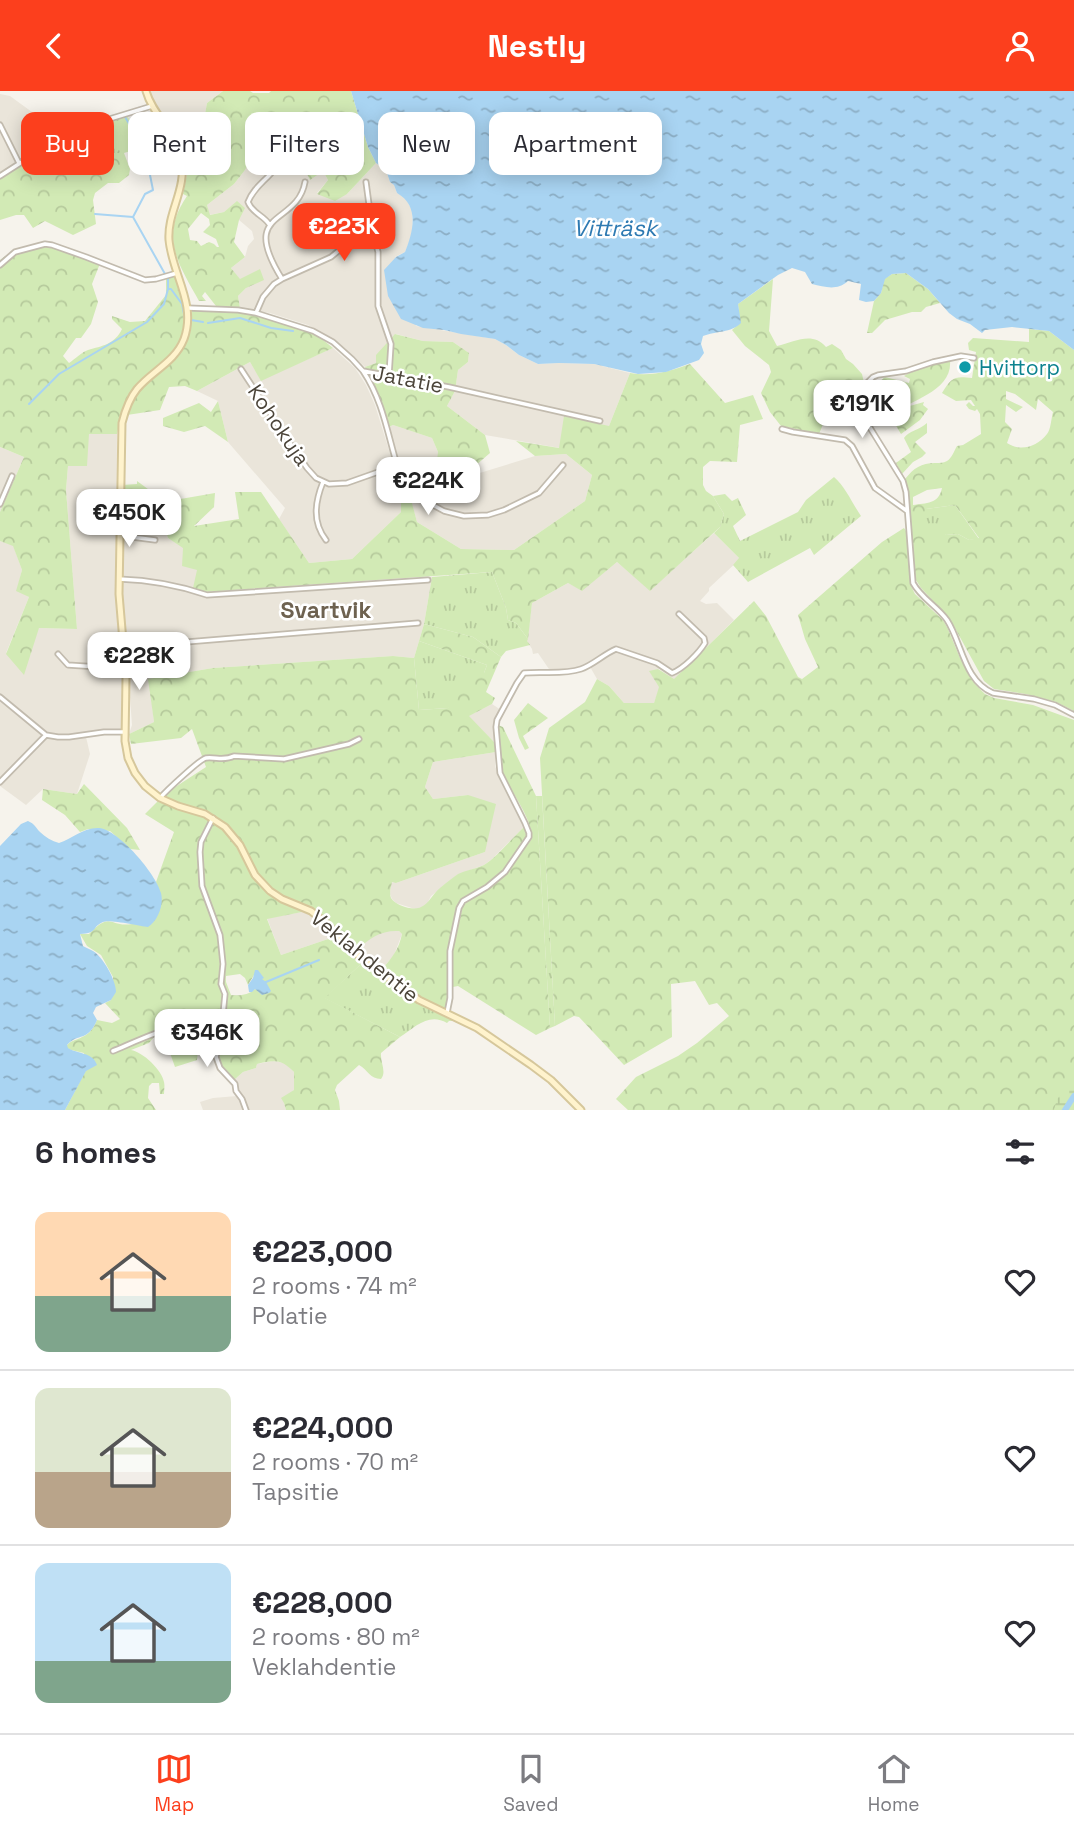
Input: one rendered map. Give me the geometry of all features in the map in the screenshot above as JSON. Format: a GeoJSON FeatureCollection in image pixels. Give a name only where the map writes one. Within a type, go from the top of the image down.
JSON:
{"type":"FeatureCollection","features":[{"type":"Feature","properties":{"kind":"street","name":"Veklahdentie"},"geometry":{"type":"LineString","coordinates":[[146,91],[152,106],[177,142],[181,155],[182,182],[170,223],[169,237],[188,308],[186,331],[178,349],[167,363],[135,391],[124,416],[121,434],[119,579],[126,677],[126,749],[131,766],[145,786],[160,798],[213,818],[225,827],[235,838],[252,870],[265,887],[282,899],[311,911],[322,919],[365,962],[419,1000],[485,1033],[531,1065],[582,1110]]}},
{"type":"Feature","properties":{"kind":"street"},"geometry":{"type":"LineString","coordinates":[[0,176],[70,131],[152,106]]}},
{"type":"Feature","properties":{"kind":"street"},"geometry":{"type":"LineString","coordinates":[[0,125],[19,163]]}},
{"type":"Feature","properties":{"kind":"street"},"geometry":{"type":"LineString","coordinates":[[269,224],[248,202],[249,197],[272,175]]}},
{"type":"Feature","properties":{"kind":"street"},"geometry":{"type":"LineString","coordinates":[[282,279],[267,250],[269,224],[294,204],[301,195],[305,182]]}},
{"type":"Feature","properties":{"kind":"street"},"geometry":{"type":"LineString","coordinates":[[256,313],[267,291],[282,279],[331,257],[360,233],[370,212],[366,182]]}},
{"type":"Feature","properties":{"kind":"street"},"geometry":{"type":"LineString","coordinates":[[360,233],[376,244],[378,252],[377,306],[391,344],[389,375]]}},
{"type":"Feature","properties":{"kind":"street"},"geometry":{"type":"LineString","coordinates":[[0,265],[15,253],[52,244],[145,279],[178,273]]}},
{"type":"Feature","properties":{"kind":"street","name":"Jatatie"},"geometry":{"type":"LineString","coordinates":[[188,308],[256,313],[313,331],[333,342],[363,371],[519,401],[600,421]]}},
{"type":"Feature","properties":{"kind":"street"},"geometry":{"type":"LineString","coordinates":[[974,358],[961,356],[873,377],[866,384],[863,398],[864,418],[902,478],[906,492],[913,583],[918,592],[947,621],[963,659],[977,681],[993,694],[1034,699],[1055,705],[1074,715]]}},
{"type":"Feature","properties":{"kind":"street","name":"Kohokuja"},"geometry":{"type":"LineString","coordinates":[[242,369],[316,478],[337,484],[353,482],[398,465]]}},
{"type":"Feature","properties":{"kind":"street"},"geometry":{"type":"LineString","coordinates":[[363,371],[384,413],[404,487],[444,512],[473,516],[504,510],[539,493],[564,465]]}},
{"type":"Feature","properties":{"kind":"street"},"geometry":{"type":"LineString","coordinates":[[782,429],[845,440],[852,446],[876,488],[907,511]]}},
{"type":"Feature","properties":{"kind":"street"},"geometry":{"type":"LineString","coordinates":[[0,504],[12,476]]}},
{"type":"Feature","properties":{"kind":"street"},"geometry":{"type":"LineString","coordinates":[[323,482],[316,515],[318,526],[327,540]]}},
{"type":"Feature","properties":{"kind":"street"},"geometry":{"type":"LineString","coordinates":[[119,526],[123,529],[124,536],[155,540]]}},
{"type":"Feature","properties":{"kind":"street"},"geometry":{"type":"LineString","coordinates":[[119,579],[155,581],[207,595],[428,580]]}},
{"type":"Feature","properties":{"kind":"street"},"geometry":{"type":"LineString","coordinates":[[447,1014],[450,998],[450,951],[459,908],[463,901],[487,887],[505,872],[529,837],[498,767],[497,720],[517,683],[524,673],[582,669],[615,649],[657,663],[672,673],[700,651],[705,643],[704,638],[679,614]]}},
{"type":"Feature","properties":{"kind":"street"},"geometry":{"type":"LineString","coordinates":[[125,669],[139,650],[150,645],[418,623]]}},
{"type":"Feature","properties":{"kind":"street"},"geometry":{"type":"LineString","coordinates":[[58,654],[68,665],[118,669],[126,677]]}},
{"type":"Feature","properties":{"kind":"street"},"geometry":{"type":"LineString","coordinates":[[0,697],[46,735],[69,737],[104,731],[125,731]]}},
{"type":"Feature","properties":{"kind":"street"},"geometry":{"type":"LineString","coordinates":[[0,782],[46,735]]}},
{"type":"Feature","properties":{"kind":"street"},"geometry":{"type":"LineString","coordinates":[[160,798],[169,787],[205,758],[228,759],[234,756],[284,759],[349,744],[359,739]]}},
{"type":"Feature","properties":{"kind":"street"},"geometry":{"type":"LineString","coordinates":[[213,818],[201,842],[201,879],[221,941],[221,984],[225,994],[221,1035],[216,1050],[217,1062],[234,1084],[246,1110]]}},
{"type":"Feature","properties":{"kind":"street"},"geometry":{"type":"LineString","coordinates":[[113,1051],[163,1031],[181,1028],[189,1034],[223,1020]]}},
{"type":"Feature","properties":{"kind":"shaded area"},"geometry":{"type":"Polygon","coordinates":[[[150,91],[223,91],[207,103],[206,112],[157,110],[150,91]]]}},
{"type":"Feature","properties":{"kind":"shaded area"},"geometry":{"type":"Polygon","coordinates":[[[0,94],[10,96],[32,112],[21,112],[21,161],[0,175],[0,94]]]}},
{"type":"Feature","properties":{"kind":"shaded area"},"geometry":{"type":"Polygon","coordinates":[[[376,163],[378,175],[388,175],[397,193],[405,197],[412,210],[413,233],[405,252],[395,257],[416,326],[495,339],[538,364],[594,364],[630,373],[609,426],[560,448],[485,435],[447,406],[455,391],[458,370],[468,362],[469,353],[453,342],[423,341],[396,334],[376,363],[365,367],[334,340],[308,325],[270,313],[240,308],[238,296],[246,288],[231,268],[245,257],[248,246],[254,239],[252,231],[239,220],[237,202],[224,212],[209,215],[207,205],[234,184],[245,170],[245,175],[325,175],[328,180],[317,193],[347,194],[376,163]]]}},
{"type":"Feature","properties":{"kind":"shaded area"},"geometry":{"type":"Polygon","coordinates":[[[333,348],[355,368],[375,405],[401,489],[401,512],[352,559],[309,563],[279,519],[285,508],[228,442],[218,401],[197,391],[250,362],[261,380],[333,348]]]}},
{"type":"Feature","properties":{"kind":"shaded area"},"geometry":{"type":"Polygon","coordinates":[[[393,425],[432,438],[438,452],[460,479],[535,456],[566,454],[592,475],[585,501],[514,550],[461,549],[417,522],[389,427],[393,425]]]}},
{"type":"Feature","properties":{"kind":"shaded area"},"geometry":{"type":"Polygon","coordinates":[[[88,434],[117,434],[117,606],[123,668],[121,729],[62,736],[43,731],[0,695],[0,541],[13,545],[22,570],[17,590],[29,597],[6,653],[39,628],[77,629],[66,490],[68,466],[88,434]]]}},
{"type":"Feature","properties":{"kind":"shaded area"},"geometry":{"type":"Polygon","coordinates":[[[0,447],[24,457],[0,512],[0,447]]]}},
{"type":"Feature","properties":{"kind":"shaded area"},"geometry":{"type":"Polygon","coordinates":[[[162,518],[168,538],[183,547],[197,569],[205,592],[432,577],[424,624],[414,658],[393,656],[213,668],[149,679],[154,722],[129,734],[132,725],[121,577],[123,523],[162,518]]]}},
{"type":"Feature","properties":{"kind":"shaded area"},"geometry":{"type":"Polygon","coordinates":[[[714,533],[740,559],[709,588],[700,601],[706,604],[717,603],[734,620],[674,680],[659,669],[650,672],[660,687],[654,703],[624,703],[609,686],[597,679],[589,665],[582,669],[551,672],[538,653],[533,654],[527,641],[532,603],[568,583],[582,590],[617,562],[650,590],[714,533]]]}},
{"type":"Feature","properties":{"kind":"shaded area"},"geometry":{"type":"Polygon","coordinates":[[[0,699],[41,734],[63,740],[86,737],[90,754],[77,794],[43,789],[26,805],[0,786],[0,699]]]}},
{"type":"Feature","properties":{"kind":"shaded area"},"geometry":{"type":"Polygon","coordinates":[[[492,704],[501,710],[494,724],[496,744],[468,716],[492,704]]]}},
{"type":"Feature","properties":{"kind":"shaded area"},"geometry":{"type":"Polygon","coordinates":[[[496,752],[495,766],[524,827],[492,859],[484,865],[457,875],[421,908],[415,909],[396,903],[390,894],[391,882],[396,883],[485,852],[468,795],[433,799],[425,787],[433,762],[496,752]]]}},
{"type":"Feature","properties":{"kind":"shaded area"},"geometry":{"type":"Polygon","coordinates":[[[302,912],[315,916],[334,937],[281,955],[267,918],[302,912]]]}},
{"type":"Feature","properties":{"kind":"shaded area"},"geometry":{"type":"Polygon","coordinates":[[[383,931],[399,931],[402,934],[394,955],[382,969],[357,950],[383,931]]]}},
{"type":"Feature","properties":{"kind":"shaded area"},"geometry":{"type":"Polygon","coordinates":[[[273,1061],[285,1063],[294,1072],[294,1090],[284,1103],[286,1110],[203,1110],[200,1102],[237,1096],[239,1094],[234,1080],[243,1072],[256,1068],[257,1064],[273,1061]]]}},
{"type":"Feature","properties":{"kind":"green space"},"geometry":{"type":"Polygon","coordinates":[[[223,91],[351,91],[357,112],[245,112],[245,170],[234,184],[207,205],[210,215],[224,212],[237,201],[245,208],[234,242],[245,257],[231,268],[240,279],[260,269],[264,280],[246,288],[238,296],[240,308],[216,306],[205,292],[202,296],[206,301],[199,301],[175,250],[174,224],[187,196],[183,194],[187,175],[231,175],[231,112],[205,112],[207,103],[223,91]],[[201,213],[188,229],[190,240],[197,241],[201,246],[209,242],[219,247],[216,239],[203,232],[210,225],[209,219],[201,213]]]}},
{"type":"Feature","properties":{"kind":"green space"},"geometry":{"type":"Polygon","coordinates":[[[126,115],[128,117],[128,152],[114,153],[114,118],[126,115]]]}},
{"type":"Feature","properties":{"kind":"green space"},"geometry":{"type":"Polygon","coordinates":[[[364,134],[376,163],[347,194],[335,201],[317,194],[328,180],[325,175],[364,175],[364,134]]]}},
{"type":"Feature","properties":{"kind":"green space"},"geometry":{"type":"Polygon","coordinates":[[[114,153],[124,153],[129,175],[119,183],[108,183],[95,193],[93,200],[96,224],[73,235],[45,221],[33,228],[24,215],[0,220],[0,175],[21,161],[21,175],[114,175],[114,153]]]}},
{"type":"Feature","properties":{"kind":"green space"},"geometry":{"type":"Polygon","coordinates":[[[45,243],[101,261],[92,284],[98,302],[91,324],[63,356],[69,363],[86,351],[108,344],[116,338],[122,329],[112,316],[130,322],[145,321],[166,295],[166,278],[176,276],[185,300],[186,321],[183,338],[176,350],[137,385],[126,401],[117,434],[89,434],[87,466],[68,466],[66,490],[77,629],[39,628],[24,675],[6,654],[29,597],[16,591],[22,570],[13,546],[0,541],[0,512],[24,457],[0,447],[0,260],[16,251],[45,243]]]}},
{"type":"Feature","properties":{"kind":"green space"},"geometry":{"type":"Polygon","coordinates":[[[906,273],[928,289],[940,303],[926,307],[921,312],[885,320],[872,333],[867,333],[874,301],[881,293],[884,279],[892,274],[906,273]]]}},
{"type":"Feature","properties":{"kind":"green space"},"geometry":{"type":"Polygon","coordinates":[[[773,279],[769,331],[777,346],[809,339],[821,342],[826,347],[832,344],[841,350],[846,359],[862,374],[864,383],[861,392],[861,415],[828,412],[819,434],[781,426],[770,412],[761,393],[771,372],[769,365],[745,346],[732,330],[740,323],[738,304],[773,279]]]}},
{"type":"Feature","properties":{"kind":"green space"},"geometry":{"type":"Polygon","coordinates":[[[192,310],[261,316],[317,335],[333,348],[261,381],[250,362],[197,391],[185,386],[169,387],[160,410],[127,415],[140,390],[177,357],[190,334],[192,310]]]}},
{"type":"Feature","properties":{"kind":"green space"},"geometry":{"type":"Polygon","coordinates":[[[1029,329],[1049,331],[1074,350],[1074,711],[1056,702],[994,689],[984,681],[950,619],[914,577],[905,479],[922,465],[947,461],[957,446],[981,434],[980,414],[977,409],[969,409],[966,405],[969,402],[975,406],[971,400],[956,401],[942,393],[954,379],[972,378],[976,352],[969,350],[968,343],[973,338],[1029,342],[1029,329]],[[1006,391],[1006,399],[1023,407],[1016,412],[1006,405],[1005,422],[1012,429],[1007,443],[1023,448],[1038,442],[1048,432],[1053,412],[1038,399],[1036,410],[1015,394],[1006,391]],[[942,488],[927,490],[913,497],[913,505],[935,500],[942,488]],[[955,505],[926,509],[926,528],[938,528],[946,535],[958,534],[969,540],[979,538],[955,505]]]}},
{"type":"Feature","properties":{"kind":"green space"},"geometry":{"type":"Polygon","coordinates":[[[395,334],[423,341],[453,342],[469,353],[468,362],[458,370],[455,391],[447,406],[485,435],[490,453],[460,479],[437,461],[438,452],[432,438],[393,425],[389,427],[365,367],[376,363],[376,355],[395,334]]]}},
{"type":"Feature","properties":{"kind":"green space"},"geometry":{"type":"Polygon","coordinates":[[[950,360],[945,380],[938,387],[890,416],[880,402],[867,399],[875,381],[879,382],[885,377],[909,383],[910,379],[904,376],[926,365],[950,360]]]}},
{"type":"Feature","properties":{"kind":"green space"},"geometry":{"type":"Polygon","coordinates":[[[690,364],[725,403],[753,395],[763,419],[740,425],[737,462],[710,461],[703,467],[703,485],[724,514],[720,527],[650,591],[617,562],[582,591],[568,583],[532,603],[528,639],[516,623],[508,620],[492,572],[205,592],[193,588],[197,570],[182,566],[183,548],[168,538],[162,519],[147,518],[123,523],[122,485],[137,484],[137,481],[169,501],[215,493],[214,507],[194,526],[239,519],[235,492],[261,492],[309,563],[352,559],[401,512],[401,489],[409,492],[417,522],[461,549],[514,550],[585,501],[592,475],[566,454],[535,456],[516,441],[559,448],[564,416],[609,426],[630,373],[653,374],[690,364]]]}},
{"type":"Feature","properties":{"kind":"green space"},"geometry":{"type":"Polygon","coordinates":[[[218,401],[228,442],[205,426],[184,432],[163,426],[163,418],[199,403],[211,412],[218,401]]]}},
{"type":"Feature","properties":{"kind":"green space"},"geometry":{"type":"Polygon","coordinates":[[[924,402],[923,405],[928,409],[920,420],[901,434],[892,419],[906,407],[924,402]]]}},
{"type":"Feature","properties":{"kind":"green space"},"geometry":{"type":"Polygon","coordinates":[[[927,423],[927,433],[915,442],[926,453],[902,474],[896,463],[911,452],[904,438],[927,423]]]}},
{"type":"Feature","properties":{"kind":"green space"},"geometry":{"type":"Polygon","coordinates":[[[834,477],[861,516],[814,555],[810,548],[748,582],[733,565],[739,558],[714,533],[720,527],[724,514],[713,496],[725,494],[732,501],[738,498],[746,515],[733,526],[740,541],[798,512],[806,500],[834,477]]]}},
{"type":"Feature","properties":{"kind":"green space"},"geometry":{"type":"Polygon","coordinates":[[[955,505],[979,539],[969,540],[958,534],[946,535],[926,528],[926,509],[955,505]]]}},
{"type":"Feature","properties":{"kind":"green space"},"geometry":{"type":"Polygon","coordinates":[[[904,528],[911,586],[915,594],[943,620],[975,684],[985,694],[994,698],[1033,705],[1074,720],[1074,1110],[628,1110],[616,1099],[636,1077],[678,1056],[729,1016],[717,1003],[709,1005],[695,981],[671,984],[672,1037],[624,1065],[579,1017],[574,1016],[555,1026],[540,758],[549,728],[585,702],[597,679],[609,686],[624,703],[654,703],[659,687],[649,671],[658,669],[674,679],[754,601],[766,616],[798,677],[802,679],[818,667],[798,615],[882,542],[904,528]]]}},
{"type":"Feature","properties":{"kind":"green space"},"geometry":{"type":"Polygon","coordinates":[[[492,572],[508,620],[516,623],[530,645],[506,651],[501,657],[473,637],[424,624],[432,577],[492,572]]]}},
{"type":"Feature","properties":{"kind":"green space"},"geometry":{"type":"Polygon","coordinates":[[[424,624],[473,637],[501,657],[486,692],[495,698],[492,704],[469,716],[496,744],[496,752],[433,762],[425,787],[433,799],[468,795],[496,804],[485,852],[396,883],[392,882],[391,898],[405,907],[421,907],[458,874],[489,862],[524,827],[527,833],[503,870],[490,883],[466,896],[456,910],[447,962],[448,1004],[445,1010],[425,1000],[382,969],[399,944],[402,934],[399,931],[376,936],[357,950],[313,910],[302,904],[302,912],[267,919],[281,955],[334,937],[361,964],[325,998],[400,1037],[381,1053],[381,1079],[372,1076],[359,1065],[337,1085],[335,1090],[340,1110],[286,1110],[281,1098],[294,1090],[294,1072],[285,1065],[273,1061],[257,1064],[256,1068],[243,1072],[234,1080],[220,1060],[222,1037],[212,1047],[210,1038],[199,1041],[197,1060],[175,1067],[170,1053],[187,1045],[186,1039],[176,1034],[154,1037],[149,1043],[131,1050],[146,1058],[162,1077],[164,1094],[160,1094],[159,1083],[149,1086],[148,1098],[156,1110],[65,1110],[86,1070],[84,1053],[71,1050],[67,1045],[87,1034],[97,1020],[112,1023],[120,1019],[105,1003],[111,1000],[113,977],[101,955],[87,946],[80,934],[89,934],[107,921],[124,925],[136,923],[161,905],[156,882],[174,832],[145,814],[166,793],[206,767],[192,729],[181,738],[131,744],[129,734],[154,722],[148,679],[213,668],[393,656],[414,658],[419,710],[448,708],[454,683],[473,673],[484,673],[487,665],[419,641],[424,624]],[[240,974],[226,976],[231,995],[244,995],[255,989],[260,992],[268,987],[254,975],[248,985],[240,974]]]}},
{"type":"Feature","properties":{"kind":"green space"},"geometry":{"type":"Polygon","coordinates":[[[419,641],[487,665],[484,673],[448,708],[419,710],[414,658],[419,641]]]}},
{"type":"Feature","properties":{"kind":"green space"},"geometry":{"type":"Polygon","coordinates":[[[528,703],[548,718],[523,736],[529,748],[525,750],[514,720],[528,703]]]}},
{"type":"Feature","properties":{"kind":"green space"},"geometry":{"type":"Polygon","coordinates":[[[498,725],[503,727],[536,796],[550,1028],[536,1035],[458,986],[453,987],[453,949],[463,905],[505,875],[531,840],[526,816],[501,770],[498,725]]]}},
{"type":"Feature","properties":{"kind":"green space"},"geometry":{"type":"Polygon","coordinates":[[[84,784],[127,828],[140,850],[130,849],[110,831],[88,829],[80,832],[65,815],[42,800],[43,789],[77,794],[84,784]]]}},
{"type":"Feature","properties":{"kind":"green space"},"geometry":{"type":"Polygon","coordinates":[[[536,796],[542,796],[555,1026],[550,1028],[536,796]]]}},
{"type":"Feature","properties":{"kind":"green space"},"geometry":{"type":"Polygon","coordinates":[[[361,964],[420,1005],[454,1021],[447,1023],[428,1020],[400,1037],[324,998],[361,964]]]}},
{"type":"Feature","properties":{"kind":"green space"},"geometry":{"type":"Polygon","coordinates":[[[1074,1078],[1074,1110],[1054,1110],[1057,1099],[1074,1078]]]}},
{"type":"Feature","properties":{"kind":"water","name":"Vitträsk"},"geometry":{"type":"Polygon","coordinates":[[[351,91],[1074,91],[1074,350],[1049,331],[1012,327],[985,330],[982,333],[949,313],[928,289],[906,273],[892,274],[885,279],[881,293],[874,301],[866,302],[859,300],[861,284],[848,281],[835,287],[826,287],[812,284],[805,272],[792,268],[738,304],[741,323],[728,330],[703,336],[701,344],[704,353],[699,360],[666,372],[638,374],[594,364],[538,364],[495,339],[423,328],[401,319],[388,296],[384,270],[405,252],[413,220],[409,205],[397,193],[388,175],[475,175],[475,112],[378,112],[378,164],[364,134],[364,112],[357,112],[351,91]]]}},
{"type":"Feature","properties":{"kind":"water"},"geometry":{"type":"Polygon","coordinates":[[[28,821],[44,836],[59,843],[88,829],[99,828],[116,836],[136,854],[152,875],[162,898],[157,917],[148,927],[106,921],[90,932],[80,934],[83,946],[92,950],[105,963],[116,992],[111,1000],[96,1007],[93,1013],[97,1020],[90,1032],[67,1045],[68,1048],[92,1058],[97,1065],[86,1071],[65,1110],[0,1110],[0,846],[21,824],[28,821]]]}},
{"type":"Feature","properties":{"kind":"water"},"geometry":{"type":"Polygon","coordinates":[[[255,970],[264,978],[262,979],[271,991],[269,993],[262,995],[255,989],[249,992],[248,985],[255,970]]]}},
{"type":"Feature","properties":{"kind":"waterway"},"geometry":{"type":"LineString","coordinates":[[125,117],[148,165],[153,190],[145,194],[133,217]]}},
{"type":"Feature","properties":{"kind":"waterway"},"geometry":{"type":"LineString","coordinates":[[95,214],[133,217],[165,274]]}},
{"type":"Feature","properties":{"kind":"waterway"},"geometry":{"type":"LineString","coordinates":[[29,404],[59,374],[147,322],[164,304],[168,279]]}},
{"type":"Feature","properties":{"kind":"waterway"},"geometry":{"type":"LineString","coordinates":[[169,289],[182,304],[185,319]]}},
{"type":"Feature","properties":{"kind":"waterway"},"geometry":{"type":"LineString","coordinates":[[208,323],[240,318],[271,328],[293,331]]}},
{"type":"Feature","properties":{"kind":"waterway"},"geometry":{"type":"LineString","coordinates":[[191,320],[203,322]]}},
{"type":"Feature","properties":{"kind":"waterway"},"geometry":{"type":"LineString","coordinates":[[266,982],[319,960]]}},
{"type":"Feature","properties":{"kind":"waterway"},"geometry":{"type":"LineString","coordinates":[[1065,1110],[1074,1096]]}},
{"type":"Feature","properties":{"kind":"place","name":"Hvittorp"},"geometry":{"type":"Point","coordinates":[965,367]}},
{"type":"Feature","properties":{"kind":"district","name":"Svartvik"},"geometry":{"type":"Point","coordinates":[326,610]}}]}
